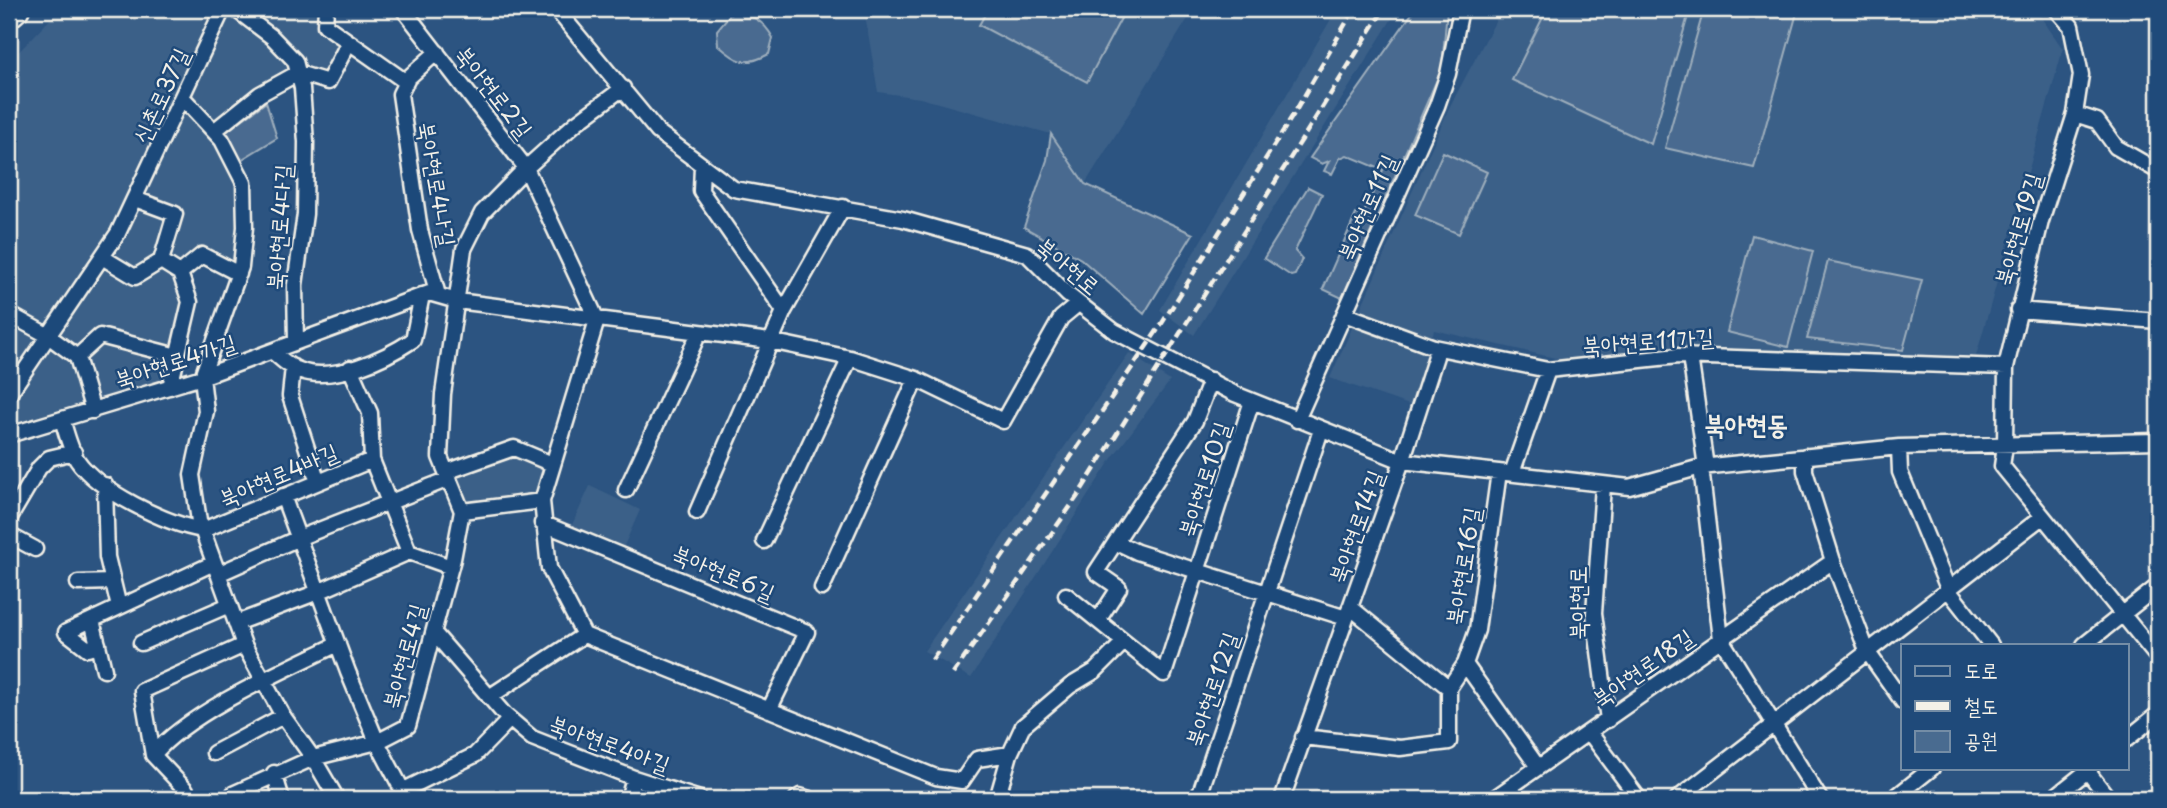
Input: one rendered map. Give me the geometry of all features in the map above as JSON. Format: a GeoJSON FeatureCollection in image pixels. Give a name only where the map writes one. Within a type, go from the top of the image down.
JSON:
{"type":"FeatureCollection","features":[{"type":"Feature","properties":{"kind":"main road"},"geometry":{"type":"LineString","coordinates":[[9,16],[17,9]]}},
{"type":"Feature","properties":{"kind":"street","name":"신촌로37길"},"geometry":{"type":"LineString","coordinates":[[9,394],[102,257],[135,200],[223,9]]}},
{"type":"Feature","properties":{"kind":"street","name":"북아현로4다길"},"geometry":{"type":"LineString","coordinates":[[235,9],[272,37],[295,61],[298,73],[303,102],[306,214],[295,285],[296,342]]}},
{"type":"Feature","properties":{"kind":"street"},"geometry":{"type":"LineString","coordinates":[[326,9],[325,25],[406,82],[437,52]]}},
{"type":"Feature","properties":{"kind":"street","name":"북아현로11길"},"geometry":{"type":"LineString","coordinates":[[1297,419],[1437,106],[1448,74],[1461,9]]}},
{"type":"Feature","properties":{"kind":"street","name":"북아현로19길"},"geometry":{"type":"LineString","coordinates":[[2006,446],[2006,367],[2018,310],[2075,114],[2081,75],[2071,26],[2056,9]]}},
{"type":"Feature","properties":{"kind":"street","name":"북아현로"},"geometry":{"type":"LineString","coordinates":[[561,11],[658,132],[734,190],[903,219],[1027,254],[1078,303],[1114,331],[1252,401],[1402,461],[1562,477],[1604,486],[1629,486],[1703,467],[1899,447],[2158,441]]}},
{"type":"Feature","properties":{"kind":"street","name":"북아현로2길"},"geometry":{"type":"LineString","coordinates":[[411,12],[437,52],[526,168]]}},
{"type":"Feature","properties":{"kind":"street"},"geometry":{"type":"LineString","coordinates":[[214,131],[260,94],[298,73],[328,82],[349,42]]}},
{"type":"Feature","properties":{"kind":"street","name":"북아현로4나길"},"geometry":{"type":"LineString","coordinates":[[406,82],[400,94],[420,230],[438,295]]}},
{"type":"Feature","properties":{"kind":"street"},"geometry":{"type":"LineString","coordinates":[[542,501],[462,511],[440,457],[443,394],[464,249],[482,213],[526,168],[576,123],[623,88]]}},
{"type":"Feature","properties":{"kind":"street"},"geometry":{"type":"LineString","coordinates":[[183,98],[222,140],[243,183],[245,228],[239,274],[202,377],[206,411],[192,475],[203,530],[244,645],[283,716],[313,758],[337,799]]}},
{"type":"Feature","properties":{"kind":"street"},"geometry":{"type":"LineString","coordinates":[[2075,114],[2097,121],[2116,147],[2158,171]]}},
{"type":"Feature","properties":{"kind":"street"},"geometry":{"type":"LineString","coordinates":[[702,165],[701,191],[784,312]]}},
{"type":"Feature","properties":{"kind":"street"},"geometry":{"type":"LineString","coordinates":[[526,168],[597,320],[542,501],[542,523],[549,568],[584,635],[936,777],[962,781],[976,759],[1010,754]]}},
{"type":"Feature","properties":{"kind":"street"},"geometry":{"type":"LineString","coordinates":[[102,257],[135,277],[161,261],[175,214],[135,200]]}},
{"type":"Feature","properties":{"kind":"street"},"geometry":{"type":"LineString","coordinates":[[770,341],[843,207]]}},
{"type":"Feature","properties":{"kind":"street"},"geometry":{"type":"LineString","coordinates":[[180,272],[202,256],[239,274]]}},
{"type":"Feature","properties":{"kind":"street"},"geometry":{"type":"LineString","coordinates":[[161,261],[180,272],[190,302],[170,387]]}},
{"type":"Feature","properties":{"kind":"street","name":"북아현로4가길"},"geometry":{"type":"LineString","coordinates":[[9,435],[202,377],[422,295],[429,293],[457,301]]}},
{"type":"Feature","properties":{"kind":"street","name":"북아현로4가길"},"geometry":{"type":"LineString","coordinates":[[272,351],[300,371],[329,373],[383,360],[413,341],[422,295]]}},
{"type":"Feature","properties":{"kind":"street"},"geometry":{"type":"LineString","coordinates":[[457,301],[770,341],[849,358],[916,379],[1003,421],[1060,318],[1078,303]]}},
{"type":"Feature","properties":{"kind":"street"},"geometry":{"type":"LineString","coordinates":[[2018,310],[2158,321]]}},
{"type":"Feature","properties":{"kind":"street"},"geometry":{"type":"LineString","coordinates":[[9,314],[47,335],[77,357],[100,336],[177,356]]}},
{"type":"Feature","properties":{"kind":"street","name":"북아현로11가길"},"geometry":{"type":"LineString","coordinates":[[1343,314],[1434,346],[1548,370],[1690,356],[2006,367]]}},
{"type":"Feature","properties":{"kind":"street"},"geometry":{"type":"LineString","coordinates":[[626,490],[699,333]]}},
{"type":"Feature","properties":{"kind":"street","name":"북아현로6길"},"geometry":{"type":"LineString","coordinates":[[697,512],[770,341]]}},
{"type":"Feature","properties":{"kind":"street"},"geometry":{"type":"LineString","coordinates":[[1402,461],[1436,356],[1434,346]]}},
{"type":"Feature","properties":{"kind":"street"},"geometry":{"type":"LineString","coordinates":[[1690,356],[1721,639]]}},
{"type":"Feature","properties":{"kind":"street","name":"북아현로4가길"},"geometry":{"type":"LineString","coordinates":[[77,357],[93,411]]}},
{"type":"Feature","properties":{"kind":"street","name":"북아현로6길"},"geometry":{"type":"LineString","coordinates":[[764,541],[849,358]]}},
{"type":"Feature","properties":{"kind":"street"},"geometry":{"type":"LineString","coordinates":[[293,367],[290,396],[318,482]]}},
{"type":"Feature","properties":{"kind":"street","name":"북아현로4바길"},"geometry":{"type":"LineString","coordinates":[[350,368],[370,413],[372,460],[409,552]]}},
{"type":"Feature","properties":{"kind":"street","name":"북아현로16길"},"geometry":{"type":"LineString","coordinates":[[1465,664],[1477,630],[1506,472],[1548,370]]}},
{"type":"Feature","properties":{"kind":"street"},"geometry":{"type":"LineString","coordinates":[[822,588],[916,379]]}},
{"type":"Feature","properties":{"kind":"street"},"geometry":{"type":"LineString","coordinates":[[1099,619],[1119,588],[1096,572],[1195,421],[1211,380]]}},
{"type":"Feature","properties":{"kind":"street","name":"북아현로10길"},"geometry":{"type":"LineString","coordinates":[[1066,595],[1164,674],[1252,401]]}},
{"type":"Feature","properties":{"kind":"street"},"geometry":{"type":"LineString","coordinates":[[62,419],[74,452],[92,477],[182,527],[203,530]]}},
{"type":"Feature","properties":{"kind":"street","name":"북아현로12길"},"geometry":{"type":"LineString","coordinates":[[1198,799],[1321,430]]}},
{"type":"Feature","properties":{"kind":"street"},"geometry":{"type":"LineString","coordinates":[[2006,446],[2002,466],[2158,658]]}},
{"type":"Feature","properties":{"kind":"street"},"geometry":{"type":"LineString","coordinates":[[1899,447],[1900,472],[1949,592],[1990,644]]}},
{"type":"Feature","properties":{"kind":"street"},"geometry":{"type":"LineString","coordinates":[[98,644],[88,649],[66,632],[119,607],[301,537],[514,448],[552,464]]}},
{"type":"Feature","properties":{"kind":"street"},"geometry":{"type":"LineString","coordinates":[[9,519],[39,468],[49,458],[74,452]]}},
{"type":"Feature","properties":{"kind":"street"},"geometry":{"type":"LineString","coordinates":[[1805,456],[1805,471],[1833,561],[1867,651],[1901,699]]}},
{"type":"Feature","properties":{"kind":"street","name":"북아현로4바길"},"geometry":{"type":"LineString","coordinates":[[203,530],[372,460]]}},
{"type":"Feature","properties":{"kind":"street","name":"북아현로14길"},"geometry":{"type":"LineString","coordinates":[[1282,799],[1402,461]]}},
{"type":"Feature","properties":{"kind":"street"},"geometry":{"type":"LineString","coordinates":[[105,485],[107,557],[119,607]]}},
{"type":"Feature","properties":{"kind":"street","name":"북아현로"},"geometry":{"type":"LineString","coordinates":[[1604,486],[1594,612],[1608,720]]}},
{"type":"Feature","properties":{"kind":"street"},"geometry":{"type":"LineString","coordinates":[[284,496],[301,537],[302,550],[318,593],[377,742],[405,795],[475,755],[510,719]]}},
{"type":"Feature","properties":{"kind":"street","name":"북아현로4길"},"geometry":{"type":"LineString","coordinates":[[233,794],[313,758],[377,742],[408,726],[451,567],[462,511]]}},
{"type":"Feature","properties":{"kind":"street"},"geometry":{"type":"LineString","coordinates":[[1677,799],[1867,651],[1949,592],[2042,517]]}},
{"type":"Feature","properties":{"kind":"street","name":"북아현로6길"},"geometry":{"type":"LineString","coordinates":[[542,523],[807,632],[769,710]]}},
{"type":"Feature","properties":{"kind":"street"},"geometry":{"type":"LineString","coordinates":[[9,536],[34,549]]}},
{"type":"Feature","properties":{"kind":"street","name":"북아현로10길"},"geometry":{"type":"LineString","coordinates":[[1116,542],[1137,552],[1197,570]]}},
{"type":"Feature","properties":{"kind":"street"},"geometry":{"type":"LineString","coordinates":[[236,623],[318,593],[409,552],[451,567]]}},
{"type":"Feature","properties":{"kind":"street","name":"북아현로18길"},"geometry":{"type":"LineString","coordinates":[[1493,799],[1833,561]]}},
{"type":"Feature","properties":{"kind":"street"},"geometry":{"type":"LineString","coordinates":[[1197,570],[1267,594]]}},
{"type":"Feature","properties":{"kind":"street"},"geometry":{"type":"LineString","coordinates":[[78,583],[113,582]]}},
{"type":"Feature","properties":{"kind":"street"},"geometry":{"type":"LineString","coordinates":[[2085,644],[2158,586]]}},
{"type":"Feature","properties":{"kind":"street","name":"북아현로14길"},"geometry":{"type":"LineString","coordinates":[[1267,594],[1348,613],[1449,688]]}},
{"type":"Feature","properties":{"kind":"street"},"geometry":{"type":"LineString","coordinates":[[141,643],[229,605]]}},
{"type":"Feature","properties":{"kind":"street"},"geometry":{"type":"LineString","coordinates":[[92,620],[104,670]]}},
{"type":"Feature","properties":{"kind":"street","name":"북아현로4아길"},"geometry":{"type":"LineString","coordinates":[[433,633],[489,697],[532,738],[634,778],[700,799]]}},
{"type":"Feature","properties":{"kind":"street"},"geometry":{"type":"LineString","coordinates":[[489,697],[584,635]]}},
{"type":"Feature","properties":{"kind":"street","name":"북아현로18길"},"geometry":{"type":"LineString","coordinates":[[1721,639],[1820,799]]}},
{"type":"Feature","properties":{"kind":"street"},"geometry":{"type":"LineString","coordinates":[[997,799],[1010,754],[1023,726],[1070,686],[1095,671],[1124,642]]}},
{"type":"Feature","properties":{"kind":"street"},"geometry":{"type":"LineString","coordinates":[[153,755],[168,737],[264,680],[338,644]]}},
{"type":"Feature","properties":{"kind":"street"},"geometry":{"type":"LineString","coordinates":[[179,799],[186,790],[153,755],[142,691],[244,645]]}},
{"type":"Feature","properties":{"kind":"street"},"geometry":{"type":"LineString","coordinates":[[1303,737],[1400,748],[1449,743],[1449,688],[1465,664],[1538,767]]}},
{"type":"Feature","properties":{"kind":"street"},"geometry":{"type":"LineString","coordinates":[[2128,738],[2158,714]]}},
{"type":"Feature","properties":{"kind":"street"},"geometry":{"type":"LineString","coordinates":[[214,753],[283,716]]}},
{"type":"Feature","properties":{"kind":"street","name":"북아현로18길"},"geometry":{"type":"LineString","coordinates":[[1589,732],[1639,799]]}},
{"type":"Feature","properties":{"kind":"street"},"geometry":{"type":"LineString","coordinates":[[1893,799],[1929,770]]}},
{"type":"Feature","properties":{"kind":"street"},"geometry":{"type":"LineString","coordinates":[[2052,799],[2087,770]]}},
{"type":"Feature","properties":{"kind":"street"},"geometry":{"type":"LineString","coordinates":[[2089,770],[2109,799]]}},
{"type":"Feature","properties":{"kind":"street"},"geometry":{"type":"LineString","coordinates":[[274,774],[282,799]]}},
{"type":"Feature","properties":{"kind":"street"},"geometry":{"type":"LineString","coordinates":[[628,799],[634,778]]}},
{"type":"Feature","properties":{"kind":"street"},"geometry":{"type":"LineString","coordinates":[[796,799],[800,796],[810,799]]}},
{"type":"Feature","properties":{"kind":"shaded area"},"geometry":{"type":"Polygon","coordinates":[[[60,9],[326,9],[325,25],[349,42],[328,82],[298,73],[214,131],[244,183],[241,267],[202,256],[181,272],[190,302],[170,387],[9,435],[9,62],[60,9]]]}},
{"type":"Feature","properties":{"kind":"shaded area"},"geometry":{"type":"Polygon","coordinates":[[[864,9],[1194,9],[1085,184],[1051,134],[920,98],[878,92],[864,9]]]}},
{"type":"Feature","properties":{"kind":"shaded area"},"geometry":{"type":"Polygon","coordinates":[[[1337,9],[1398,9],[1194,335],[1160,310],[1337,9]]]}},
{"type":"Feature","properties":{"kind":"shaded area"},"geometry":{"type":"Polygon","coordinates":[[[1502,9],[2023,9],[2040,16],[2063,49],[1976,356],[1648,349],[1564,360],[1434,330],[1412,406],[1330,378],[1450,106],[1502,9]]]}},
{"type":"Feature","properties":{"kind":"shaded area"},"geometry":{"type":"Polygon","coordinates":[[[1129,353],[1170,381],[1112,458],[971,678],[924,651],[1129,353]]]}},
{"type":"Feature","properties":{"kind":"shaded area"},"geometry":{"type":"Polygon","coordinates":[[[514,453],[543,467],[535,494],[467,504],[456,475],[514,453]]]}},
{"type":"Feature","properties":{"kind":"shaded area"},"geometry":{"type":"Polygon","coordinates":[[[590,486],[640,510],[623,548],[572,525],[590,486]]]}},
{"type":"Feature","properties":{"kind":"green space"},"geometry":{"type":"Polygon","coordinates":[[[988,9],[1126,9],[1087,82],[979,25],[988,9]]]}},
{"type":"Feature","properties":{"kind":"green space"},"geometry":{"type":"Polygon","coordinates":[[[1415,9],[1447,9],[1442,68],[1342,298],[1323,289],[1356,214],[1363,215],[1383,170],[1347,155],[1340,158],[1332,174],[1324,171],[1329,161],[1322,164],[1310,158],[1415,9]]]}},
{"type":"Feature","properties":{"kind":"green space"},"geometry":{"type":"Polygon","coordinates":[[[1547,9],[1690,9],[1651,144],[1512,80],[1547,9]]]}},
{"type":"Feature","properties":{"kind":"green space"},"geometry":{"type":"Polygon","coordinates":[[[1704,9],[1798,9],[1754,168],[1665,148],[1704,9]]]}},
{"type":"Feature","properties":{"kind":"green space"},"geometry":{"type":"Polygon","coordinates":[[[732,12],[751,17],[766,27],[773,38],[769,54],[742,61],[718,45],[717,30],[732,12]]]}},
{"type":"Feature","properties":{"kind":"green space"},"geometry":{"type":"Polygon","coordinates":[[[266,102],[277,138],[234,164],[219,137],[266,102]]]}},
{"type":"Feature","properties":{"kind":"green space"},"geometry":{"type":"Polygon","coordinates":[[[1051,134],[1085,184],[1193,234],[1144,314],[1081,259],[1024,227],[1047,160],[1051,134]]]}},
{"type":"Feature","properties":{"kind":"green space"},"geometry":{"type":"Polygon","coordinates":[[[1443,152],[1487,172],[1459,234],[1415,215],[1443,152]]]}},
{"type":"Feature","properties":{"kind":"green space"},"geometry":{"type":"Polygon","coordinates":[[[1308,187],[1322,194],[1295,251],[1302,259],[1295,275],[1291,276],[1264,258],[1308,187]]]}},
{"type":"Feature","properties":{"kind":"green space"},"geometry":{"type":"Polygon","coordinates":[[[1752,235],[1813,251],[1788,347],[1727,332],[1752,235]]]}},
{"type":"Feature","properties":{"kind":"green space"},"geometry":{"type":"Polygon","coordinates":[[[1828,261],[1922,280],[1903,350],[1807,339],[1828,261]]]}},
{"type":"Feature","properties":{"kind":"railway"},"geometry":{"type":"LineString","coordinates":[[932,660],[1159,328],[1295,112],[1354,9]]}},
{"type":"Feature","properties":{"kind":"railway"},"geometry":{"type":"LineString","coordinates":[[953,674],[1077,497],[1384,9]]}},
{"type":"Feature","properties":{"kind":"district","name":"북아현동"},"geometry":{"type":"Point","coordinates":[1746,423]}}]}
